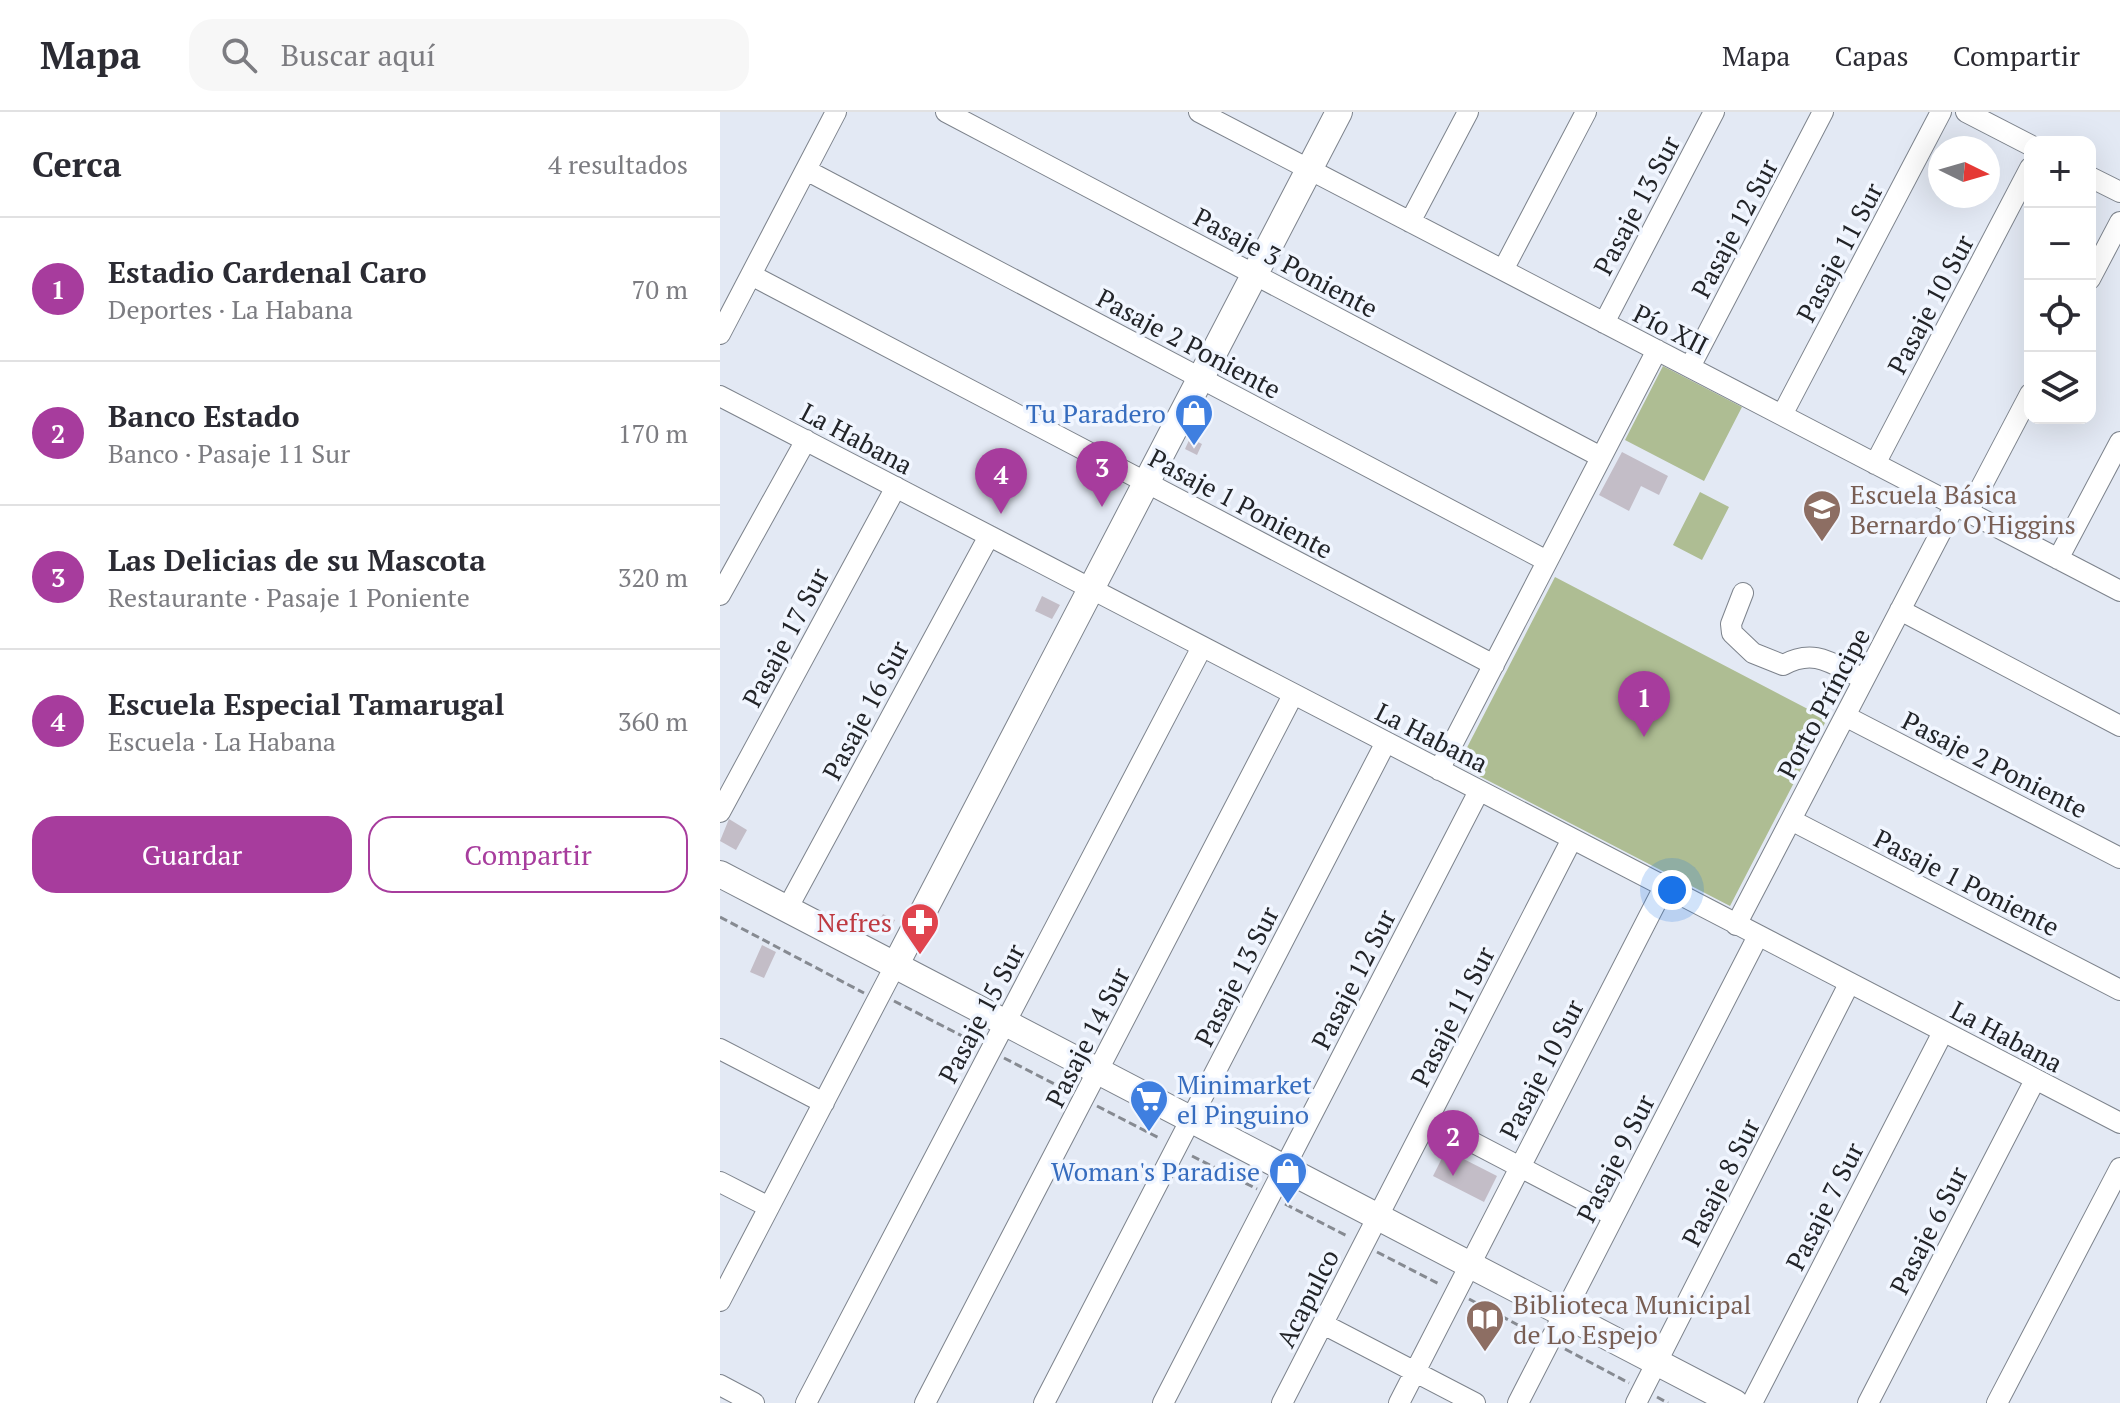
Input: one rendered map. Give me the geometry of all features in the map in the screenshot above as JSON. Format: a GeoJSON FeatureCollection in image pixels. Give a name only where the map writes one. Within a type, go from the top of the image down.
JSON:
{"type":"FeatureCollection","features":[{"type":"Feature","properties":{"kind":"main road"},"geometry":{"type":"LineString","coordinates":[[895,966],[1339,112]]}},
{"type":"Feature","properties":{"kind":"main road"},"geometry":{"type":"LineString","coordinates":[[720,874],[1735,1403]]}},
{"type":"Feature","properties":{"kind":"street"},"geometry":{"type":"LineString","coordinates":[[720,334],[836,112]]}},
{"type":"Feature","properties":{"kind":"street","name":"Pasaje 3 Poniente"},"geometry":{"type":"LineString","coordinates":[[946,112],[1601,457]]}},
{"type":"Feature","properties":{"kind":"street","name":"Pío XII"},"geometry":{"type":"LineString","coordinates":[[1199,112],[2120,591]]}},
{"type":"Feature","properties":{"kind":"street"},"geometry":{"type":"LineString","coordinates":[[1410,222],[1468,112]]}},
{"type":"Feature","properties":{"kind":"street"},"geometry":{"type":"LineString","coordinates":[[1503,270],[1586,112]]}},
{"type":"Feature","properties":{"kind":"street","name":"Pasaje 13 Sur"},"geometry":{"type":"LineString","coordinates":[[1604,323],[1714,112]]}},
{"type":"Feature","properties":{"kind":"street","name":"Pasaje 12 Sur"},"geometry":{"type":"LineString","coordinates":[[1690,367],[1823,112]]}},
{"type":"Feature","properties":{"kind":"street","name":"Pasaje 11 Sur"},"geometry":{"type":"LineString","coordinates":[[1782,415],[1941,112]]}},
{"type":"Feature","properties":{"kind":"street"},"geometry":{"type":"LineString","coordinates":[[1966,112],[2024,142]]}},
{"type":"Feature","properties":{"kind":"street","name":"Pasaje 2 Poniente"},"geometry":{"type":"LineString","coordinates":[[806,170],[1547,561]]}},
{"type":"Feature","properties":{"kind":"street","name":"Pasaje 10 Sur"},"geometry":{"type":"LineString","coordinates":[[1875,464],[2024,179]]}},
{"type":"Feature","properties":{"kind":"street"},"geometry":{"type":"LineString","coordinates":[[2096,180],[2120,192]]}},
{"type":"Feature","properties":{"kind":"street"},"geometry":{"type":"LineString","coordinates":[[2096,268],[2120,222]]}},
{"type":"Feature","properties":{"kind":"street","name":"Pasaje 1 Poniente"},"geometry":{"type":"LineString","coordinates":[[751,275],[1494,665]]}},
{"type":"Feature","properties":{"kind":"street"},"geometry":{"type":"LineString","coordinates":[[1439,770],[1657,350]]}},
{"type":"Feature","properties":{"kind":"street","name":"La Habana"},"geometry":{"type":"LineString","coordinates":[[720,396],[2120,1123]]}},
{"type":"Feature","properties":{"kind":"street"},"geometry":{"type":"LineString","coordinates":[[1961,509],[2024,404]]}},
{"type":"Feature","properties":{"kind":"street"},"geometry":{"type":"LineString","coordinates":[[720,595],[806,440]]}},
{"type":"Feature","properties":{"kind":"street"},"geometry":{"type":"LineString","coordinates":[[2058,559],[2120,442]]}},
{"type":"Feature","properties":{"kind":"street","name":"Pasaje 17 Sur"},"geometry":{"type":"LineString","coordinates":[[720,812],[896,487]]}},
{"type":"Feature","properties":{"kind":"street","name":"Porto Príncipe"},"geometry":{"type":"LineString","coordinates":[[1736,925],[1900,610],[1961,509]]}},
{"type":"Feature","properties":{"kind":"street","name":"Pasaje 16 Sur"},"geometry":{"type":"LineString","coordinates":[[787,909],[989,536]]}},
{"type":"Feature","properties":{"kind":"street"},"geometry":{"type":"LineString","coordinates":[[1743,593],[1731,624],[1732,633],[1753,653],[1783,665],[1798,656],[1810,655],[1864,679]]}},
{"type":"Feature","properties":{"kind":"street"},"geometry":{"type":"LineString","coordinates":[[1900,610],[2120,726]]}},
{"type":"Feature","properties":{"kind":"street","name":"Pasaje 15 Sur"},"geometry":{"type":"LineString","coordinates":[[806,1403],[1202,647]]}},
{"type":"Feature","properties":{"kind":"street","name":"Pasaje 14 Sur"},"geometry":{"type":"LineString","coordinates":[[925,1403],[1293,695]]}},
{"type":"Feature","properties":{"kind":"street","name":"Pasaje 2 Poniente"},"geometry":{"type":"LineString","coordinates":[[1845,716],[2120,858]]}},
{"type":"Feature","properties":{"kind":"street","name":"Pasaje 13 Sur"},"geometry":{"type":"LineString","coordinates":[[1044,1403],[1386,742]]}},
{"type":"Feature","properties":{"kind":"street","name":"Pasaje 12 Sur"},"geometry":{"type":"LineString","coordinates":[[1163,1403],[1479,791]]}},
{"type":"Feature","properties":{"kind":"street","name":"Pasaje 1 Poniente"},"geometry":{"type":"LineString","coordinates":[[1791,820],[2120,990]]}},
{"type":"Feature","properties":{"kind":"street","name":"Pasaje 11 Sur"},"geometry":{"type":"LineString","coordinates":[[1378,1217],[1572,839]]}},
{"type":"Feature","properties":{"kind":"street","name":"Pasaje 10 Sur"},"geometry":{"type":"LineString","coordinates":[[1399,1403],[1664,887]]}},
{"type":"Feature","properties":{"kind":"street","name":"Pasaje 9 Sur"},"geometry":{"type":"LineString","coordinates":[[1518,1403],[1758,936]]}},
{"type":"Feature","properties":{"kind":"street"},"geometry":{"type":"LineString","coordinates":[[720,1301],[895,966]]}},
{"type":"Feature","properties":{"kind":"street","name":"Pasaje 8 Sur"},"geometry":{"type":"LineString","coordinates":[[1639,1396],[1849,984]]}},
{"type":"Feature","properties":{"kind":"street","name":"Pasaje 7 Sur"},"geometry":{"type":"LineString","coordinates":[[1752,1403],[1943,1032]]}},
{"type":"Feature","properties":{"kind":"street"},"geometry":{"type":"LineString","coordinates":[[720,1049],[824,1103]]}},
{"type":"Feature","properties":{"kind":"street","name":"Pasaje 6 Sur"},"geometry":{"type":"LineString","coordinates":[[1868,1403],[2035,1080]]}},
{"type":"Feature","properties":{"kind":"street"},"geometry":{"type":"LineString","coordinates":[[1428,1119],[1614,1216]]}},
{"type":"Feature","properties":{"kind":"street"},"geometry":{"type":"LineString","coordinates":[[1997,1403],[2120,1168]]}},
{"type":"Feature","properties":{"kind":"street"},"geometry":{"type":"LineString","coordinates":[[720,1182],[769,1207]]}},
{"type":"Feature","properties":{"kind":"street","name":"Acapulco"},"geometry":{"type":"LineString","coordinates":[[1282,1403],[1378,1217]]}},
{"type":"Feature","properties":{"kind":"street"},"geometry":{"type":"LineString","coordinates":[[1323,1324],[1475,1403]]}},
{"type":"Feature","properties":{"kind":"street"},"geometry":{"type":"LineString","coordinates":[[720,1385],[754,1403]]}},
{"type":"Feature","properties":{"kind":"path"},"geometry":{"type":"LineString","coordinates":[[720,917],[877,1000],[895,1001],[1550,1341],[1639,1396],[1668,1403]]}},
{"type":"Feature","properties":{"kind":"green space"},"geometry":{"type":"Polygon","coordinates":[[[1663,366],[1742,407],[1704,481],[1625,440],[1663,366]]]}},
{"type":"Feature","properties":{"kind":"green space"},"geometry":{"type":"Polygon","coordinates":[[[1700,492],[1729,507],[1702,560],[1673,545],[1700,492]]]}},
{"type":"Feature","properties":{"kind":"green space"},"geometry":{"type":"Polygon","coordinates":[[[1555,577],[1827,719],[1730,906],[1458,765],[1555,577]]]}},
{"type":"Feature","properties":{"kind":"building","name":"Tu Paradero"},"geometry":{"type":"Polygon","coordinates":[[[1190,438],[1202,444],[1197,455],[1185,449],[1190,438]]]}},
{"type":"Feature","properties":{"kind":"building"},"geometry":{"type":"Polygon","coordinates":[[[1622,452],[1668,476],[1659,495],[1641,486],[1629,511],[1599,495],[1622,452]]]}},
{"type":"Feature","properties":{"kind":"building"},"geometry":{"type":"Polygon","coordinates":[[[1042,596],[1060,605],[1052,619],[1035,611],[1042,596]]]}},
{"type":"Feature","properties":{"kind":"building"},"geometry":{"type":"Polygon","coordinates":[[[729,819],[747,830],[736,850],[720,841],[729,819]]]}},
{"type":"Feature","properties":{"kind":"building"},"geometry":{"type":"Polygon","coordinates":[[[883,914],[895,920],[889,931],[877,925],[883,914]]]}},
{"type":"Feature","properties":{"kind":"building"},"geometry":{"type":"Polygon","coordinates":[[[762,945],[776,952],[764,978],[750,972],[762,945]]]}},
{"type":"Feature","properties":{"kind":"building"},"geometry":{"type":"Polygon","coordinates":[[[1446,1150],[1497,1176],[1484,1202],[1433,1176],[1446,1150]]]}},
{"type":"Feature","properties":{"kind":"place","name":"Tu Paradero"},"geometry":{"type":"Point","coordinates":[1194,447]}},
{"type":"Feature","properties":{"kind":"place","name":"Las Delicias de su Mascota"},"geometry":{"type":"Point","coordinates":[1102,507]}},
{"type":"Feature","properties":{"kind":"place","name":"Escuela Especial Tamarugal"},"geometry":{"type":"Point","coordinates":[1001,514]}},
{"type":"Feature","properties":{"kind":"place","name":"Escuela Básica Bernardo O'Higgins"},"geometry":{"type":"Point","coordinates":[1822,543]}},
{"type":"Feature","properties":{"kind":"place","name":"Estadio Cardenal Caro"},"geometry":{"type":"Point","coordinates":[1644,737]}},
{"type":"Feature","properties":{"kind":"place","name":"Nefres"},"geometry":{"type":"Point","coordinates":[920,956]}},
{"type":"Feature","properties":{"kind":"place","name":"Minimarket el Pinguino"},"geometry":{"type":"Point","coordinates":[1149,1133]}},
{"type":"Feature","properties":{"kind":"place","name":"Banco Estado"},"geometry":{"type":"Point","coordinates":[1453,1176]}},
{"type":"Feature","properties":{"kind":"place","name":"Woman's Paradise"},"geometry":{"type":"Point","coordinates":[1288,1205]}},
{"type":"Feature","properties":{"kind":"place","name":"Biblioteca Municipal de Lo Espejo"},"geometry":{"type":"Point","coordinates":[1485,1353]}}]}
